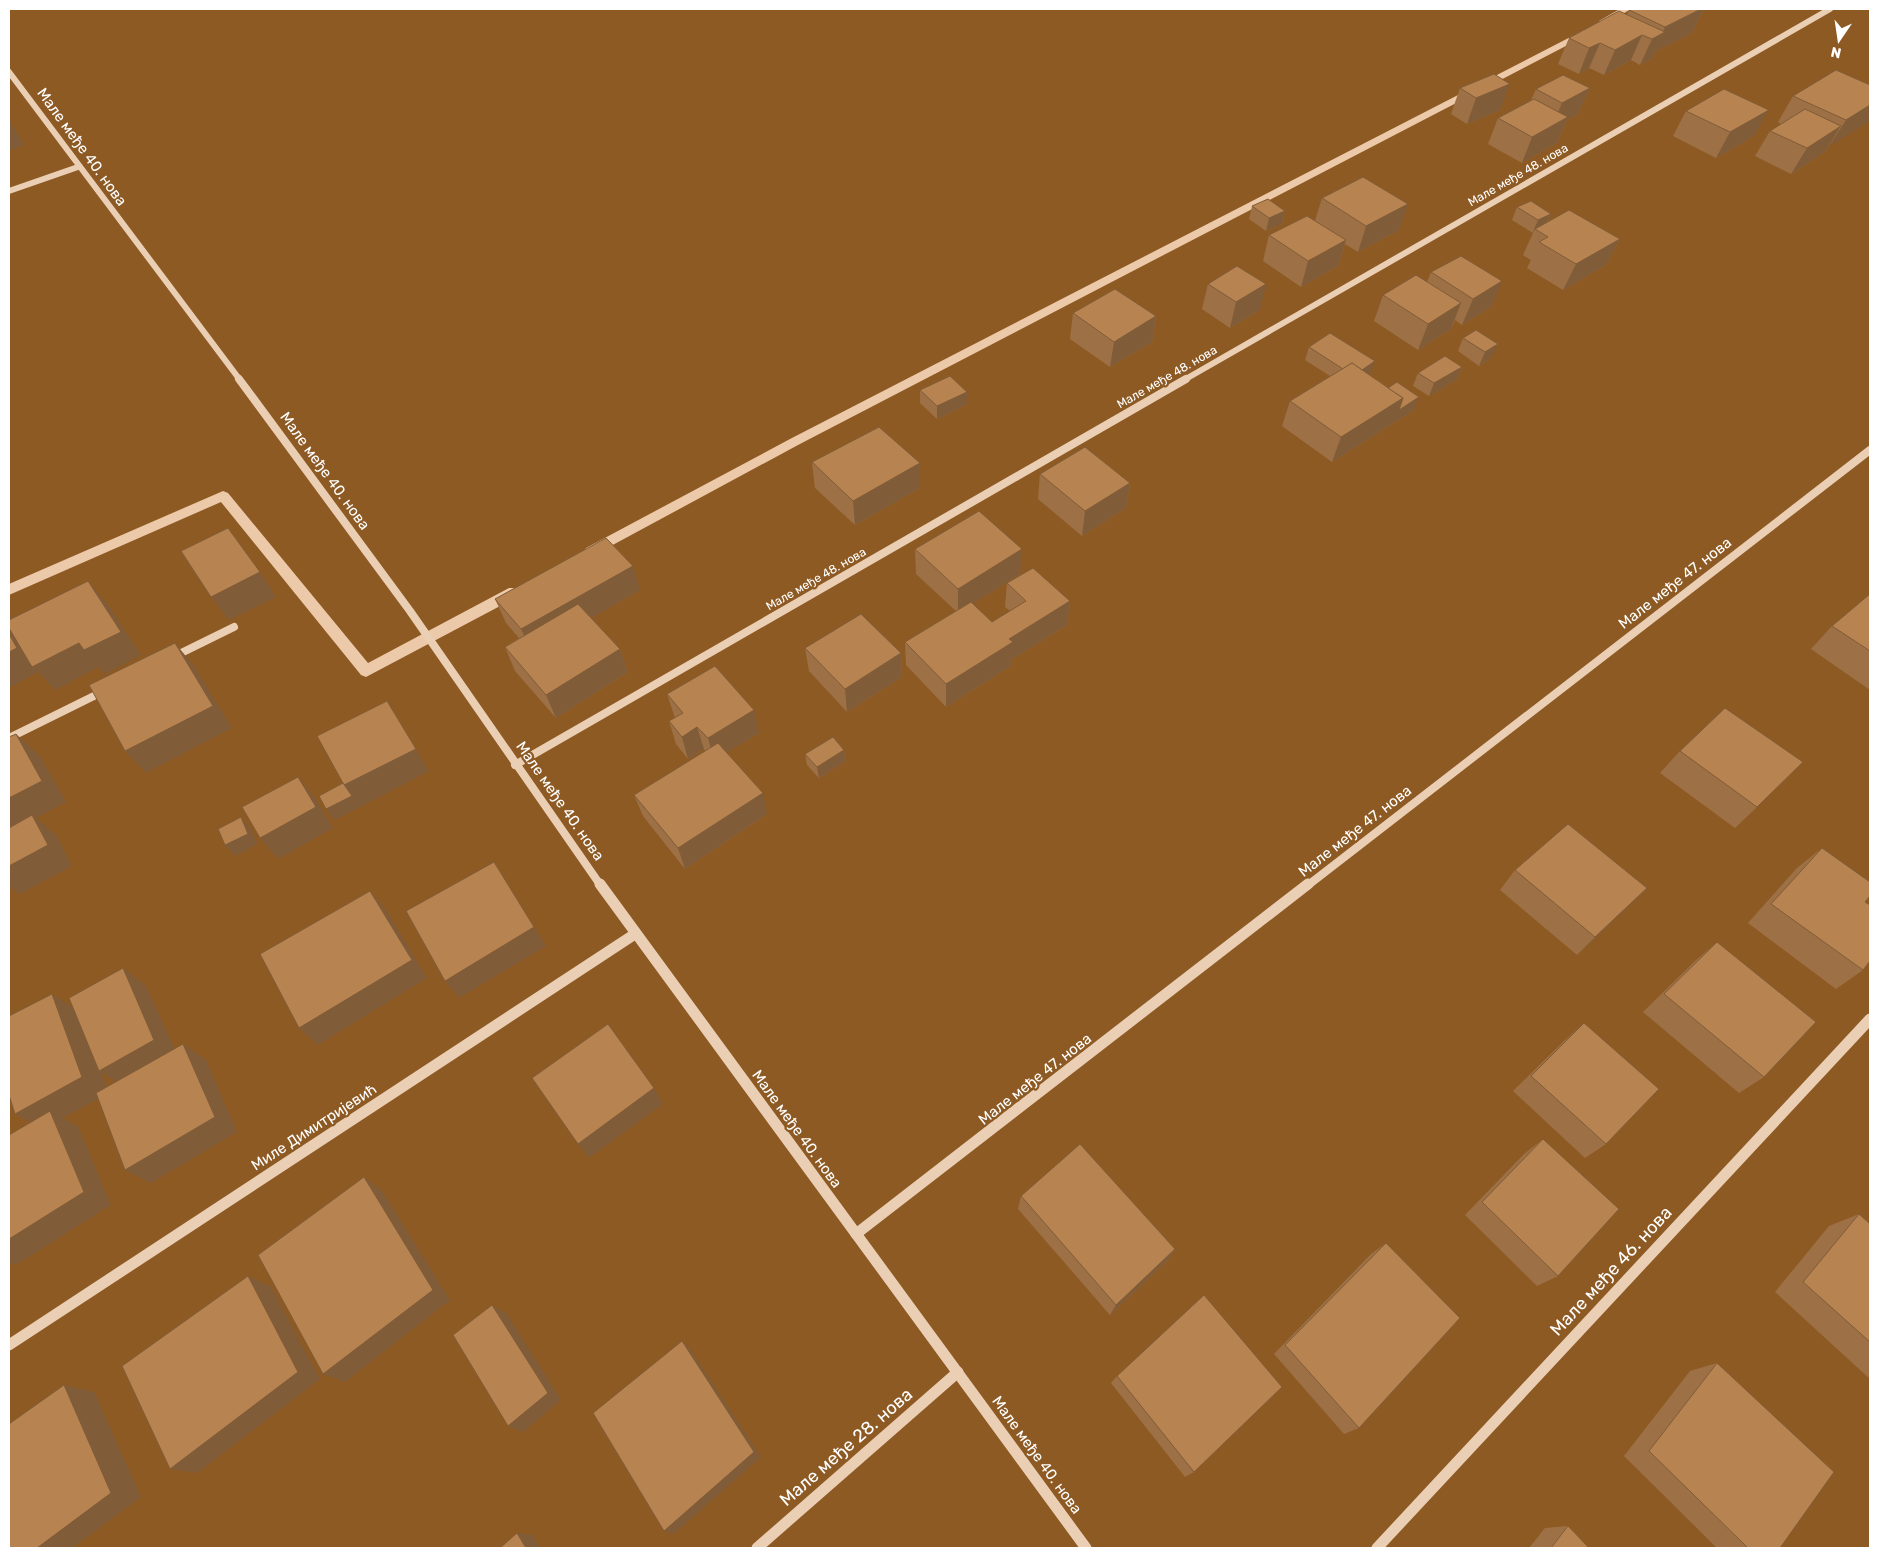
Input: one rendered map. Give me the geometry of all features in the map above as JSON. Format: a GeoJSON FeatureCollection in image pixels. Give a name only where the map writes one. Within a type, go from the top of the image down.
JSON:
{"type":"FeatureCollection","features":[{"type":"Feature","properties":{"kind":"street","name":"Мале међе 48. нова"},"geometry":{"type":"LineString","coordinates":[[515,765],[1830,9]]}},
{"type":"Feature","properties":{"kind":"street","name":"Мале међе 40. нова"},"geometry":{"type":"LineString","coordinates":[[9,72],[410,611],[515,765],[635,934],[1086,1548]]}},
{"type":"Feature","properties":{"kind":"street"},"geometry":{"type":"LineString","coordinates":[[9,191],[78,167]]}},
{"type":"Feature","properties":{"kind":"street","name":"Мале међе 47. нова"},"geometry":{"type":"LineString","coordinates":[[856,1234],[1870,450]]}},
{"type":"Feature","properties":{"kind":"street"},"geometry":{"type":"LineString","coordinates":[[165,661],[234,627]]}},
{"type":"Feature","properties":{"kind":"street"},"geometry":{"type":"LineString","coordinates":[[9,738],[113,687]]}},
{"type":"Feature","properties":{"kind":"street","name":"Миле Димитријевић"},"geometry":{"type":"LineString","coordinates":[[9,1345],[635,934]]}},
{"type":"Feature","properties":{"kind":"street","name":"Мале међе 46. нова"},"geometry":{"type":"LineString","coordinates":[[1376,1548],[1870,1018]]}},
{"type":"Feature","properties":{"kind":"street","name":"Мале међе 28. нова"},"geometry":{"type":"LineString","coordinates":[[757,1548],[958,1372]]}},
{"type":"Feature","properties":{"kind":"building"},"geometry":{"type":"Polygon","coordinates":[[[1701,9],[1665,27],[1629,10],[1701,9]]]}},
{"type":"Feature","properties":{"kind":"building"},"geometry":{"type":"Polygon","coordinates":[[[1619,11],[1665,32],[1652,39],[1642,35],[1615,50],[1600,43],[1589,48],[1569,38],[1619,11]]]}},
{"type":"Feature","properties":{"kind":"building"},"geometry":{"type":"Polygon","coordinates":[[[1836,70],[1870,85],[1870,105],[1846,120],[1793,96],[1836,70]]]}},
{"type":"Feature","properties":{"kind":"building"},"geometry":{"type":"Polygon","coordinates":[[[1494,74],[1510,84],[1476,98],[1460,88],[1494,74]]]}},
{"type":"Feature","properties":{"kind":"building"},"geometry":{"type":"Polygon","coordinates":[[[1563,75],[1590,88],[1562,103],[1536,89],[1563,75]]]}},
{"type":"Feature","properties":{"kind":"building"},"geometry":{"type":"Polygon","coordinates":[[[1724,89],[1769,110],[1730,132],[1686,111],[1724,89]]]}},
{"type":"Feature","properties":{"kind":"building"},"geometry":{"type":"Polygon","coordinates":[[[1534,99],[1568,117],[1532,137],[1498,118],[1534,99]]]}},
{"type":"Feature","properties":{"kind":"building"},"geometry":{"type":"Polygon","coordinates":[[[1805,109],[1841,126],[1807,148],[1770,131],[1805,109]]]}},
{"type":"Feature","properties":{"kind":"building"},"geometry":{"type":"Polygon","coordinates":[[[1363,177],[1408,204],[1366,226],[1322,198],[1363,177]]]}},
{"type":"Feature","properties":{"kind":"building"},"geometry":{"type":"Polygon","coordinates":[[[1268,199],[1285,211],[1269,218],[1252,206],[1268,199]]]}},
{"type":"Feature","properties":{"kind":"building"},"geometry":{"type":"Polygon","coordinates":[[[1531,201],[1551,214],[1538,220],[1517,207],[1531,201]]]}},
{"type":"Feature","properties":{"kind":"building"},"geometry":{"type":"Polygon","coordinates":[[[1569,210],[1620,239],[1576,264],[1539,242],[1548,237],[1535,229],[1569,210]]]}},
{"type":"Feature","properties":{"kind":"building"},"geometry":{"type":"Polygon","coordinates":[[[1307,216],[1346,240],[1308,261],[1269,235],[1307,216]]]}},
{"type":"Feature","properties":{"kind":"building"},"geometry":{"type":"Polygon","coordinates":[[[1461,256],[1502,281],[1473,299],[1431,272],[1461,256]]]}},
{"type":"Feature","properties":{"kind":"building"},"geometry":{"type":"Polygon","coordinates":[[[1237,266],[1266,284],[1236,302],[1208,284],[1237,266]]]}},
{"type":"Feature","properties":{"kind":"building"},"geometry":{"type":"Polygon","coordinates":[[[1416,275],[1461,303],[1428,324],[1383,295],[1416,275]]]}},
{"type":"Feature","properties":{"kind":"building"},"geometry":{"type":"Polygon","coordinates":[[[1115,289],[1156,316],[1114,342],[1073,313],[1115,289]]]}},
{"type":"Feature","properties":{"kind":"building"},"geometry":{"type":"Polygon","coordinates":[[[1476,330],[1498,344],[1485,352],[1463,338],[1476,330]]]}},
{"type":"Feature","properties":{"kind":"building"},"geometry":{"type":"Polygon","coordinates":[[[1330,333],[1375,361],[1362,370],[1352,363],[1343,369],[1309,347],[1330,333]]]}},
{"type":"Feature","properties":{"kind":"building"},"geometry":{"type":"Polygon","coordinates":[[[1445,356],[1462,367],[1434,383],[1418,373],[1445,356]]]}},
{"type":"Feature","properties":{"kind":"building"},"geometry":{"type":"Polygon","coordinates":[[[1352,363],[1403,398],[1341,437],[1290,401],[1352,363]]]}},
{"type":"Feature","properties":{"kind":"building"},"geometry":{"type":"Polygon","coordinates":[[[950,376],[967,392],[937,406],[920,390],[950,376]]]}},
{"type":"Feature","properties":{"kind":"building"},"geometry":{"type":"Polygon","coordinates":[[[1397,382],[1419,397],[1399,410],[1403,398],[1388,388],[1397,382]]]}},
{"type":"Feature","properties":{"kind":"building"},"geometry":{"type":"Polygon","coordinates":[[[879,427],[920,463],[853,501],[812,462],[879,427]]]}},
{"type":"Feature","properties":{"kind":"building"},"geometry":{"type":"Polygon","coordinates":[[[1085,447],[1130,483],[1085,511],[1040,474],[1085,447]]]}},
{"type":"Feature","properties":{"kind":"building"},"geometry":{"type":"Polygon","coordinates":[[[979,511],[1022,549],[958,589],[915,549],[979,511]]]}},
{"type":"Feature","properties":{"kind":"building"},"geometry":{"type":"Polygon","coordinates":[[[228,528],[260,572],[211,597],[181,551],[228,528]]]}},
{"type":"Feature","properties":{"kind":"building"},"geometry":{"type":"Polygon","coordinates":[[[606,538],[633,566],[521,629],[495,599],[606,538]]]}},
{"type":"Feature","properties":{"kind":"building"},"geometry":{"type":"Polygon","coordinates":[[[1033,568],[1070,601],[1009,639],[1013,642],[946,684],[905,642],[971,602],[992,622],[1026,601],[1007,583],[1033,568]]]}},
{"type":"Feature","properties":{"kind":"building"},"geometry":{"type":"Polygon","coordinates":[[[88,581],[121,632],[84,650],[79,643],[32,667],[9,628],[9,620],[88,581]]]}},
{"type":"Feature","properties":{"kind":"building"},"geometry":{"type":"Polygon","coordinates":[[[1870,594],[1870,651],[1832,626],[1870,594]]]}},
{"type":"Feature","properties":{"kind":"building"},"geometry":{"type":"Polygon","coordinates":[[[578,604],[620,649],[546,695],[505,647],[578,604]]]}},
{"type":"Feature","properties":{"kind":"building"},"geometry":{"type":"Polygon","coordinates":[[[861,614],[901,653],[845,689],[805,648],[861,614]]]}},
{"type":"Feature","properties":{"kind":"building"},"geometry":{"type":"Polygon","coordinates":[[[9,634],[17,648],[9,652],[9,634]]]}},
{"type":"Feature","properties":{"kind":"building"},"geometry":{"type":"Polygon","coordinates":[[[175,643],[213,706],[125,751],[89,685],[175,643]]]}},
{"type":"Feature","properties":{"kind":"building"},"geometry":{"type":"Polygon","coordinates":[[[715,666],[754,710],[708,738],[697,727],[682,737],[669,721],[683,713],[667,694],[715,666]]]}},
{"type":"Feature","properties":{"kind":"building"},"geometry":{"type":"Polygon","coordinates":[[[387,701],[416,749],[344,785],[317,736],[387,701]]]}},
{"type":"Feature","properties":{"kind":"building"},"geometry":{"type":"Polygon","coordinates":[[[1725,708],[1803,762],[1757,807],[1680,751],[1725,708]]]}},
{"type":"Feature","properties":{"kind":"building"},"geometry":{"type":"Polygon","coordinates":[[[16,734],[42,781],[9,798],[9,737],[16,734]]]}},
{"type":"Feature","properties":{"kind":"building"},"geometry":{"type":"Polygon","coordinates":[[[833,737],[844,750],[817,767],[805,754],[833,737]]]}},
{"type":"Feature","properties":{"kind":"building"},"geometry":{"type":"Polygon","coordinates":[[[718,743],[763,793],[678,848],[634,795],[718,743]]]}},
{"type":"Feature","properties":{"kind":"building"},"geometry":{"type":"Polygon","coordinates":[[[298,777],[316,807],[260,838],[242,807],[298,777]]]}},
{"type":"Feature","properties":{"kind":"building"},"geometry":{"type":"Polygon","coordinates":[[[343,783],[352,796],[326,809],[319,796],[343,783]]]}},
{"type":"Feature","properties":{"kind":"building"},"geometry":{"type":"Polygon","coordinates":[[[32,815],[48,845],[9,866],[9,828],[32,815]]]}},
{"type":"Feature","properties":{"kind":"building"},"geometry":{"type":"Polygon","coordinates":[[[241,817],[248,834],[225,845],[218,829],[241,817]]]}},
{"type":"Feature","properties":{"kind":"building"},"geometry":{"type":"Polygon","coordinates":[[[1568,824],[1647,888],[1595,937],[1515,870],[1568,824]]]}},
{"type":"Feature","properties":{"kind":"building"},"geometry":{"type":"Polygon","coordinates":[[[1822,848],[1870,882],[1870,896],[1865,902],[1870,905],[1870,961],[1863,970],[1771,904],[1822,848]]]}},
{"type":"Feature","properties":{"kind":"building"},"geometry":{"type":"Polygon","coordinates":[[[494,862],[534,927],[445,981],[406,911],[494,862]]]}},
{"type":"Feature","properties":{"kind":"building"},"geometry":{"type":"Polygon","coordinates":[[[370,891],[412,960],[299,1028],[260,954],[370,891]]]}},
{"type":"Feature","properties":{"kind":"building"},"geometry":{"type":"Polygon","coordinates":[[[1717,942],[1816,1022],[1764,1077],[1664,994],[1717,942]]]}},
{"type":"Feature","properties":{"kind":"building"},"geometry":{"type":"Polygon","coordinates":[[[123,968],[154,1040],[99,1071],[69,998],[123,968]]]}},
{"type":"Feature","properties":{"kind":"building"},"geometry":{"type":"Polygon","coordinates":[[[52,994],[82,1077],[15,1114],[9,1095],[9,1016],[52,994]]]}},
{"type":"Feature","properties":{"kind":"building"},"geometry":{"type":"Polygon","coordinates":[[[1584,1023],[1659,1089],[1606,1144],[1531,1076],[1584,1023]]]}},
{"type":"Feature","properties":{"kind":"building"},"geometry":{"type":"Polygon","coordinates":[[[608,1024],[654,1088],[578,1144],[532,1078],[608,1024]]]}},
{"type":"Feature","properties":{"kind":"building"},"geometry":{"type":"Polygon","coordinates":[[[183,1044],[215,1117],[125,1170],[96,1093],[183,1044]]]}},
{"type":"Feature","properties":{"kind":"building"},"geometry":{"type":"Polygon","coordinates":[[[50,1111],[84,1192],[9,1239],[9,1135],[50,1111]]]}},
{"type":"Feature","properties":{"kind":"building"},"geometry":{"type":"Polygon","coordinates":[[[1543,1139],[1619,1209],[1558,1276],[1482,1202],[1543,1139]]]}},
{"type":"Feature","properties":{"kind":"building"},"geometry":{"type":"Polygon","coordinates":[[[1080,1144],[1175,1249],[1116,1305],[1021,1196],[1080,1144]]]}},
{"type":"Feature","properties":{"kind":"building"},"geometry":{"type":"Polygon","coordinates":[[[364,1177],[433,1290],[323,1374],[258,1255],[364,1177]]]}},
{"type":"Feature","properties":{"kind":"building"},"geometry":{"type":"Polygon","coordinates":[[[1859,1214],[1870,1224],[1870,1342],[1803,1282],[1859,1214]]]}},
{"type":"Feature","properties":{"kind":"building"},"geometry":{"type":"Polygon","coordinates":[[[1386,1243],[1460,1318],[1359,1428],[1285,1345],[1386,1243]]]}},
{"type":"Feature","properties":{"kind":"building"},"geometry":{"type":"Polygon","coordinates":[[[248,1276],[298,1372],[170,1469],[122,1366],[248,1276]]]}},
{"type":"Feature","properties":{"kind":"building"},"geometry":{"type":"Polygon","coordinates":[[[1204,1295],[1282,1387],[1194,1472],[1117,1376],[1204,1295]]]}},
{"type":"Feature","properties":{"kind":"building"},"geometry":{"type":"Polygon","coordinates":[[[492,1305],[548,1393],[508,1426],[453,1335],[492,1305]]]}},
{"type":"Feature","properties":{"kind":"building"},"geometry":{"type":"Polygon","coordinates":[[[682,1341],[754,1452],[664,1531],[593,1413],[682,1341]]]}},
{"type":"Feature","properties":{"kind":"building"},"geometry":{"type":"Polygon","coordinates":[[[1717,1363],[1834,1472],[1780,1548],[1748,1548],[1649,1451],[1717,1363]]]}},
{"type":"Feature","properties":{"kind":"building"},"geometry":{"type":"Polygon","coordinates":[[[64,1385],[111,1493],[37,1548],[9,1548],[9,1424],[64,1385]]]}},
{"type":"Feature","properties":{"kind":"building"},"geometry":{"type":"Polygon","coordinates":[[[1568,1526],[1589,1548],[1551,1548],[1568,1526]]]}},
{"type":"Feature","properties":{"kind":"building"},"geometry":{"type":"Polygon","coordinates":[[[517,1533],[526,1548],[500,1548],[517,1533]]]}},
{"type":"Feature","properties":{"kind":"waterway"},"geometry":{"type":"LineString","coordinates":[[1604,21],[1626,9]]}},
{"type":"Feature","properties":{"kind":"waterway"},"geometry":{"type":"LineString","coordinates":[[591,551],[794,442],[1584,33]]}},
{"type":"Feature","properties":{"kind":"waterway"},"geometry":{"type":"LineString","coordinates":[[9,590],[223,496],[366,671],[514,592]]}}]}
